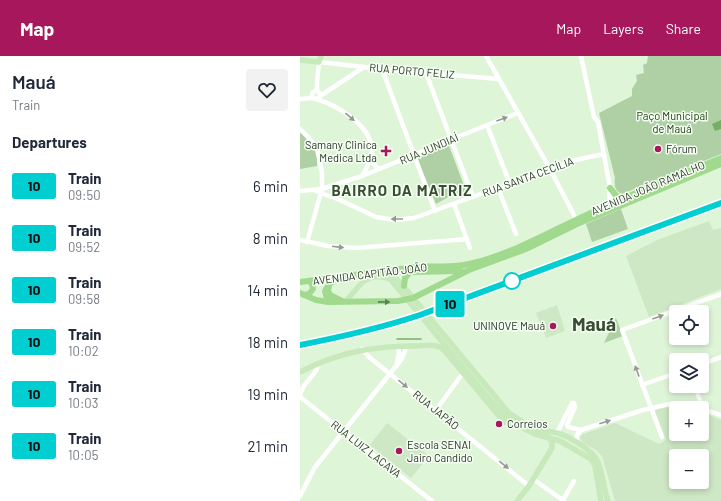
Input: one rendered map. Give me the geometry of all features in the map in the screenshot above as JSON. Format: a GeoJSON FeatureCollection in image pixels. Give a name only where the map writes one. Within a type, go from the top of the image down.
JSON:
{"type":"FeatureCollection","features":[{"type":"Feature","properties":{"kind":"highway","name":"AVENIDA JOÃO RAMALHO"},"geometry":{"type":"LineString","coordinates":[[576,222],[592,218],[620,200],[721,158]]}},
{"type":"Feature","properties":{"kind":"highway","name":"AVENIDA JOÃO RAMALHO"},"geometry":{"type":"LineString","coordinates":[[576,222],[721,164]]}},
{"type":"Feature","properties":{"kind":"highway"},"geometry":{"type":"LineString","coordinates":[[610,188],[620,200]]}},
{"type":"Feature","properties":{"kind":"highway","name":"AVENIDA CAPITÃO JOÃO"},"geometry":{"type":"LineString","coordinates":[[302,294],[322,301],[336,303],[345,301],[391,302],[406,300],[418,296],[469,270],[526,249],[576,222]]}},
{"type":"Feature","properties":{"kind":"highway","name":"AVENIDA CAPITÃO JOÃO"},"geometry":{"type":"LineString","coordinates":[[300,282],[427,265],[455,266],[471,264],[520,246],[576,222]]}},
{"type":"Feature","properties":{"kind":"highway"},"geometry":{"type":"LineString","coordinates":[[403,287],[405,278],[410,272],[447,272],[469,270]]}},
{"type":"Feature","properties":{"kind":"highway"},"geometry":{"type":"LineString","coordinates":[[336,303],[327,299],[325,293],[327,286],[333,281],[344,276]]}},
{"type":"Feature","properties":{"kind":"highway"},"geometry":{"type":"LineString","coordinates":[[302,294],[309,294],[313,288],[309,281]]}},
{"type":"Feature","properties":{"kind":"highway"},"geometry":{"type":"LineString","coordinates":[[333,281],[329,287],[330,295],[345,301]]}},
{"type":"Feature","properties":{"kind":"main road","name":"RUA PORTO FELIZ"},"geometry":{"type":"LineString","coordinates":[[300,60],[320,59]]}},
{"type":"Feature","properties":{"kind":"main road"},"geometry":{"type":"LineString","coordinates":[[386,270],[393,275],[403,287],[509,419],[519,426]]}},
{"type":"Feature","properties":{"kind":"main road"},"geometry":{"type":"LineString","coordinates":[[345,301],[354,294],[363,282],[370,278],[385,277],[403,287]]}},
{"type":"Feature","properties":{"kind":"main road"},"geometry":{"type":"LineString","coordinates":[[300,372],[319,363],[362,349],[434,345],[443,349],[502,419],[535,434],[565,443],[591,459],[594,462],[600,501]]}},
{"type":"Feature","properties":{"kind":"main road"},"geometry":{"type":"LineString","coordinates":[[498,404],[519,420],[540,430],[557,432],[576,442],[595,456],[608,501]]}},
{"type":"Feature","properties":{"kind":"main road"},"geometry":{"type":"LineString","coordinates":[[517,501],[529,486],[552,448],[552,442],[548,437]]}},
{"type":"Feature","properties":{"kind":"street"},"geometry":{"type":"LineString","coordinates":[[486,56],[550,169],[573,213],[576,222]]}},
{"type":"Feature","properties":{"kind":"street"},"geometry":{"type":"LineString","coordinates":[[581,56],[594,117],[598,122],[610,188],[609,194],[611,207]]}},
{"type":"Feature","properties":{"kind":"street"},"geometry":{"type":"LineString","coordinates":[[316,94],[320,59]]}},
{"type":"Feature","properties":{"kind":"street","name":"RUA PORTO FELIZ"},"geometry":{"type":"LineString","coordinates":[[320,59],[382,69],[500,79]]}},
{"type":"Feature","properties":{"kind":"street"},"geometry":{"type":"LineString","coordinates":[[301,99],[330,90],[364,67]]}},
{"type":"Feature","properties":{"kind":"street"},"geometry":{"type":"LineString","coordinates":[[382,69],[434,211]]}},
{"type":"Feature","properties":{"kind":"street"},"geometry":{"type":"LineString","coordinates":[[426,73],[473,197]]}},
{"type":"Feature","properties":{"kind":"street"},"geometry":{"type":"LineString","coordinates":[[316,94],[354,120],[369,140],[371,145],[371,157],[374,165],[380,169]]}},
{"type":"Feature","properties":{"kind":"street","name":"RUA JUNDIAÍ"},"geometry":{"type":"LineString","coordinates":[[300,191],[322,191],[380,169],[486,125],[518,114]]}},
{"type":"Feature","properties":{"kind":"street"},"geometry":{"type":"LineString","coordinates":[[486,125],[510,184]]}},
{"type":"Feature","properties":{"kind":"street"},"geometry":{"type":"LineString","coordinates":[[300,129],[309,138],[318,152],[322,172],[322,191],[307,242]]}},
{"type":"Feature","properties":{"kind":"street","name":"RUA SANTA CECÍLIA"},"geometry":{"type":"LineString","coordinates":[[322,191],[376,217],[390,219],[414,218],[575,160],[604,154]]}},
{"type":"Feature","properties":{"kind":"street"},"geometry":{"type":"LineString","coordinates":[[362,176],[371,157]]}},
{"type":"Feature","properties":{"kind":"street"},"geometry":{"type":"LineString","coordinates":[[333,194],[335,188],[340,183]]}},
{"type":"Feature","properties":{"kind":"street"},"geometry":{"type":"LineString","coordinates":[[498,188],[516,234]]}},
{"type":"Feature","properties":{"kind":"street","name":"RUA SANTA CECÍLIA"},"geometry":{"type":"LineString","coordinates":[[322,191],[333,194],[340,200]]}},
{"type":"Feature","properties":{"kind":"street"},"geometry":{"type":"LineString","coordinates":[[454,204],[470,248]]}},
{"type":"Feature","properties":{"kind":"street"},"geometry":{"type":"LineString","coordinates":[[300,240],[357,248],[467,239]]}},
{"type":"Feature","properties":{"kind":"street"},"geometry":{"type":"LineString","coordinates":[[662,437],[622,330],[721,294]]}},
{"type":"Feature","properties":{"kind":"street"},"geometry":{"type":"LineString","coordinates":[[397,363],[399,356],[398,346]]}},
{"type":"Feature","properties":{"kind":"street"},"geometry":{"type":"LineString","coordinates":[[300,496],[315,467],[404,355],[407,346]]}},
{"type":"Feature","properties":{"kind":"street","name":"RUA JAPÃO"},"geometry":{"type":"LineString","coordinates":[[362,349],[369,357],[529,486]]}},
{"type":"Feature","properties":{"kind":"street"},"geometry":{"type":"LineString","coordinates":[[709,361],[721,357]]}},
{"type":"Feature","properties":{"kind":"street"},"geometry":{"type":"LineString","coordinates":[[300,398],[301,388],[315,373],[319,363]]}},
{"type":"Feature","properties":{"kind":"street"},"geometry":{"type":"LineString","coordinates":[[436,410],[463,373]]}},
{"type":"Feature","properties":{"kind":"street"},"geometry":{"type":"LineString","coordinates":[[642,385],[669,375]]}},
{"type":"Feature","properties":{"kind":"street","name":"RUA LUIZ LACAVA"},"geometry":{"type":"LineString","coordinates":[[300,398],[432,501]]}},
{"type":"Feature","properties":{"kind":"street"},"geometry":{"type":"LineString","coordinates":[[557,432],[572,403],[575,407],[566,425],[568,427],[581,430],[650,408],[669,404]]}},
{"type":"Feature","properties":{"kind":"street"},"geometry":{"type":"LineString","coordinates":[[709,411],[721,415]]}},
{"type":"Feature","properties":{"kind":"street"},"geometry":{"type":"LineString","coordinates":[[576,442],[577,435],[581,430]]}},
{"type":"Feature","properties":{"kind":"street"},"geometry":{"type":"LineString","coordinates":[[533,479],[563,500],[574,481]]}},
{"type":"Feature","properties":{"kind":"shaded area"},"geometry":{"type":"Polygon","coordinates":[[[721,120],[721,129],[715,131],[712,124],[721,120]]]}},
{"type":"Feature","properties":{"kind":"shaded area"},"geometry":{"type":"Polygon","coordinates":[[[709,221],[713,230],[721,228],[721,289],[680,305],[669,305],[669,309],[649,317],[626,256],[657,240],[709,221]]]}},
{"type":"Feature","properties":{"kind":"shaded area","name":"UNINOVE Mauá"},"geometry":{"type":"Polygon","coordinates":[[[557,305],[565,331],[546,338],[536,313],[557,305]]]}},
{"type":"Feature","properties":{"kind":"shaded area"},"geometry":{"type":"Polygon","coordinates":[[[669,407],[669,441],[709,441],[709,415],[721,420],[721,501],[615,501],[602,456],[596,450],[583,443],[580,437],[583,434],[615,423],[659,444],[666,440],[655,411],[658,408],[669,407]]]}},
{"type":"Feature","properties":{"kind":"shaded area","name":"Escola SENAI Jairo Candido"},"geometry":{"type":"Polygon","coordinates":[[[387,423],[429,456],[411,478],[370,445],[387,423]]]}},
{"type":"Feature","properties":{"kind":"green space","name":"Paço Municipal de Mauá"},"geometry":{"type":"Polygon","coordinates":[[[648,56],[721,56],[721,154],[622,194],[616,188],[615,178],[599,113],[632,96],[632,89],[637,81],[636,75],[644,73],[643,65],[647,63],[648,56]]]}},
{"type":"Feature","properties":{"kind":"green space"},"geometry":{"type":"Polygon","coordinates":[[[300,131],[317,152],[317,166],[300,169],[300,131]]]}},
{"type":"Feature","properties":{"kind":"green space"},"geometry":{"type":"Polygon","coordinates":[[[448,143],[466,191],[450,196],[436,204],[416,156],[448,143]]]}},
{"type":"Feature","properties":{"kind":"green space"},"geometry":{"type":"Polygon","coordinates":[[[621,209],[628,229],[592,242],[586,224],[621,209]]]}},
{"type":"Feature","properties":{"kind":"green space"},"geometry":{"type":"Polygon","coordinates":[[[616,318],[623,336],[604,343],[616,318]]]}},
{"type":"Feature","properties":{"kind":"waterway"},"geometry":{"type":"LineString","coordinates":[[397,339],[421,339]]}},
{"type":"Feature","properties":{"kind":"railway"},"geometry":{"type":"LineString","coordinates":[[300,345],[361,332],[420,315],[721,203]]}},
{"type":"Feature","properties":{"kind":"train","name":"10"},"geometry":{"type":"LineString","coordinates":[[300,345],[394,324],[580,257],[721,203]]}},
{"type":"Feature","properties":{"kind":"place","name":"Fórum"},"geometry":{"type":"Point","coordinates":[658,149]}},
{"type":"Feature","properties":{"kind":"place","name":"Samany Clinica Medica Ltda"},"geometry":{"type":"Point","coordinates":[386,151]}},
{"type":"Feature","properties":{"kind":"place","name":"UNINOVE Mauá"},"geometry":{"type":"Point","coordinates":[553,326]}},
{"type":"Feature","properties":{"kind":"place","name":"Correios"},"geometry":{"type":"Point","coordinates":[499,424]}},
{"type":"Feature","properties":{"kind":"place","name":"Escola SENAI Jairo Candido"},"geometry":{"type":"Point","coordinates":[399,451]}},
{"type":"Feature","properties":{"kind":"district","name":"BAIRRO DA MATRIZ"},"geometry":{"type":"Point","coordinates":[402,191]}},
{"type":"Feature","properties":{"kind":"district","name":"Mauá"},"geometry":{"type":"Point","coordinates":[594,324]}}]}
